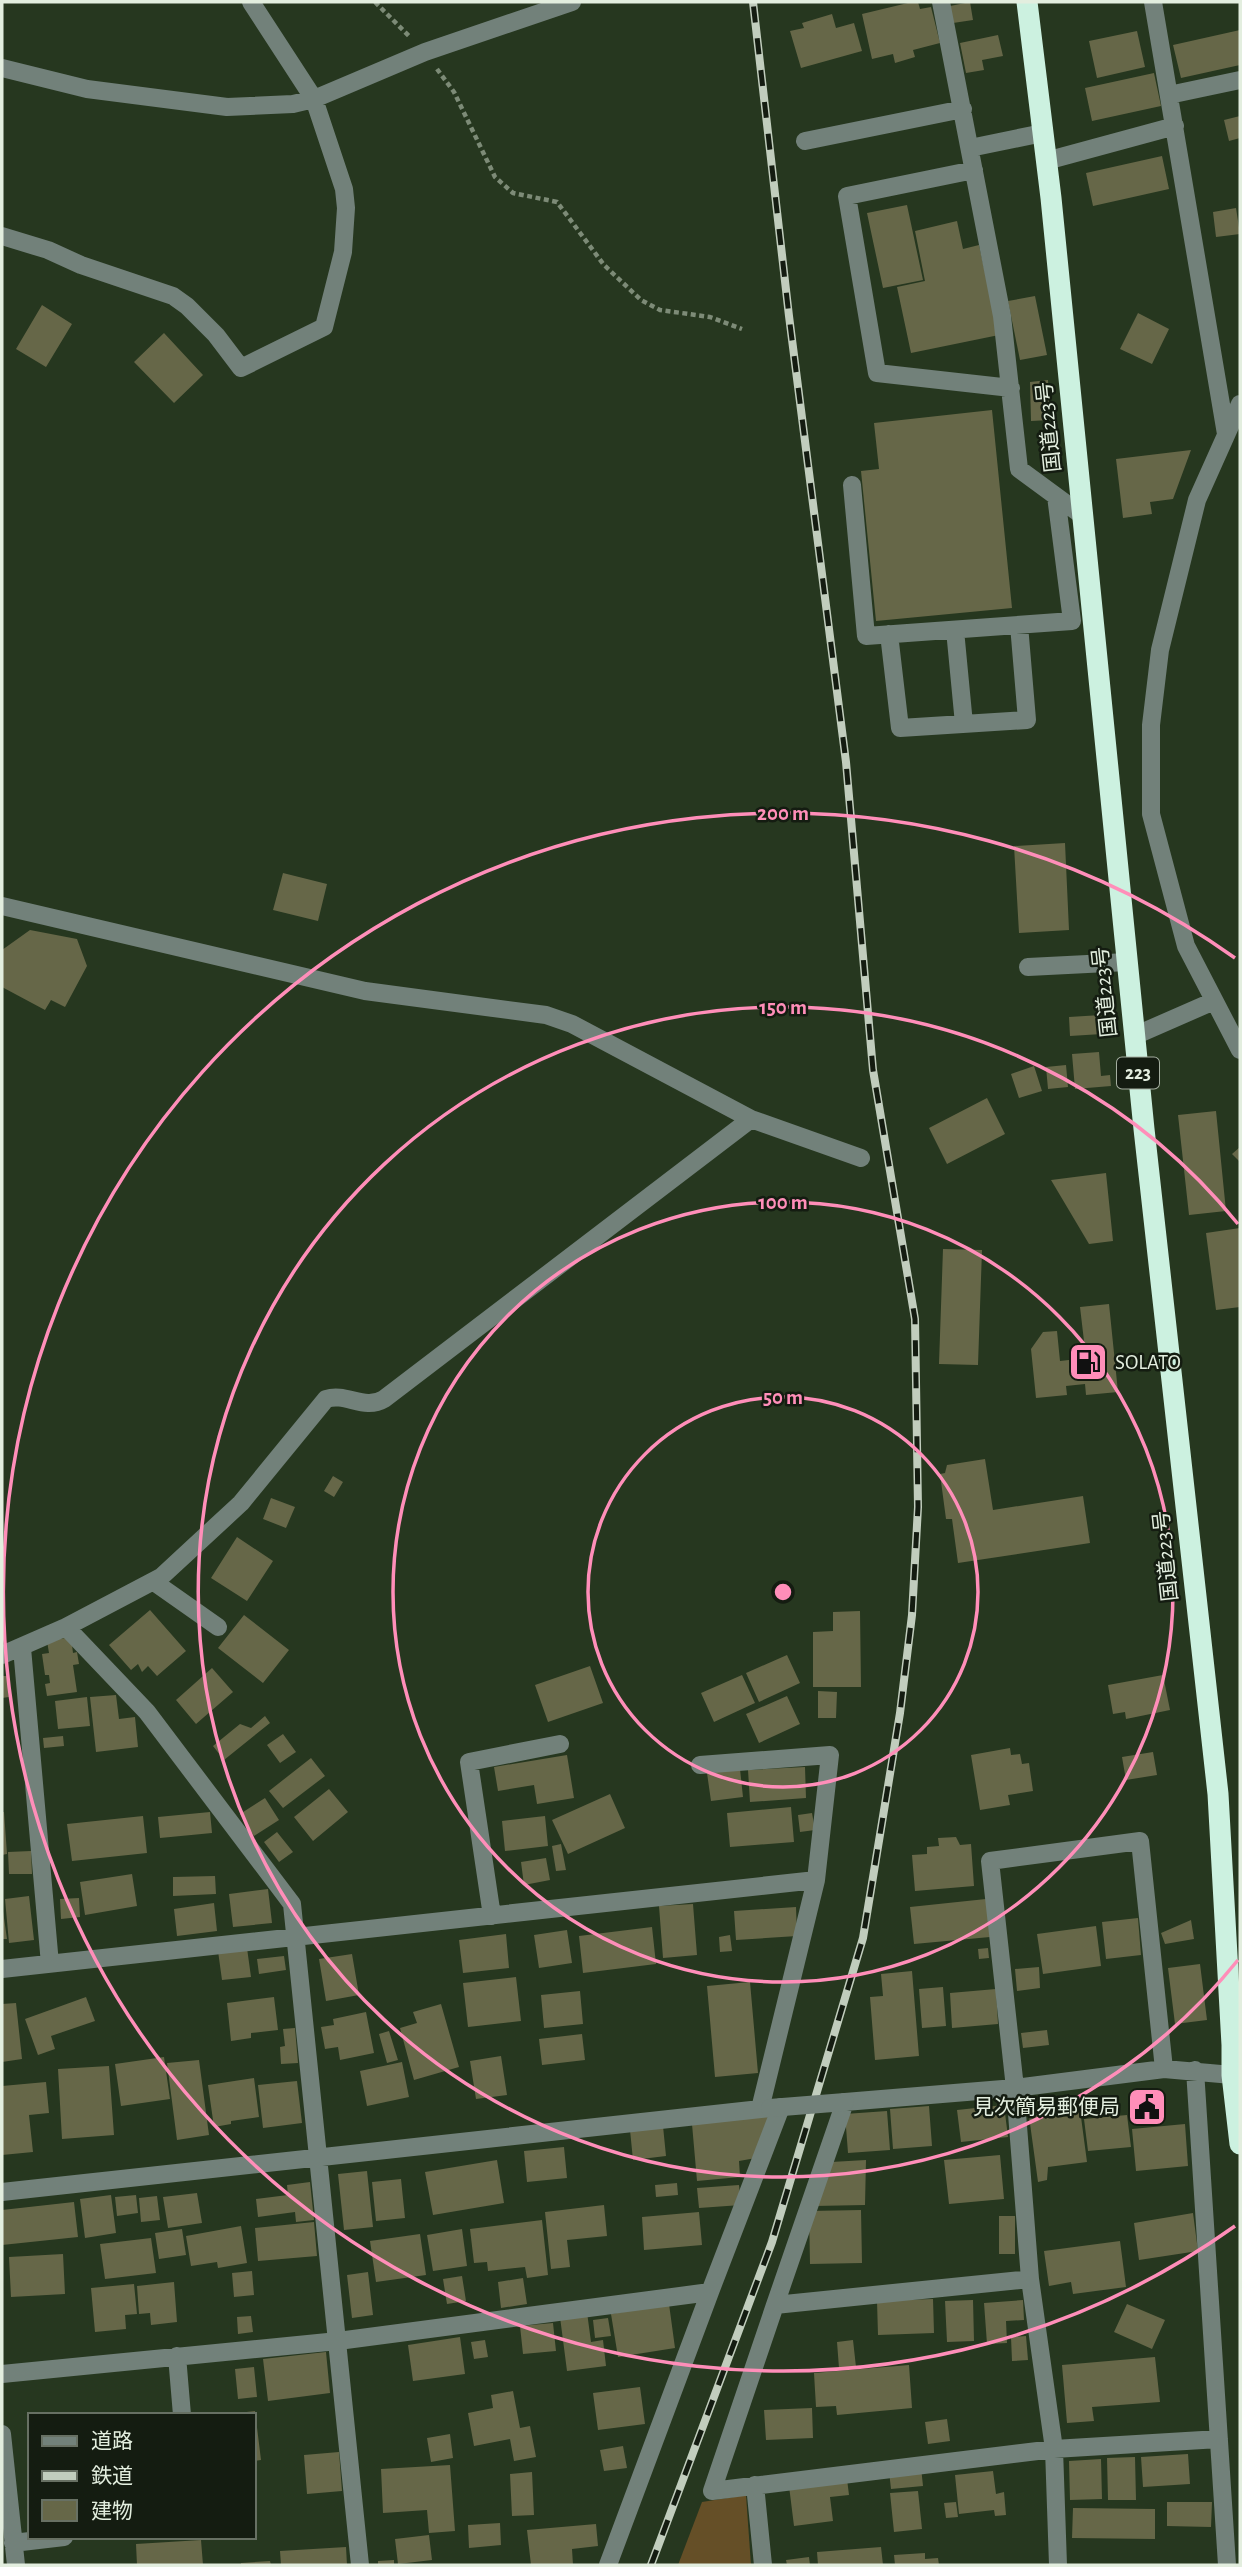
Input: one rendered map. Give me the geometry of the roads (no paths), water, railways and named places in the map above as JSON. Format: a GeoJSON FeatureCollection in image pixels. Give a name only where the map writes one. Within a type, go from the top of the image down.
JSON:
{"type":"FeatureCollection","features":[{"type":"Feature","properties":{"kind":"highway","name":"国道223号"},"geometry":{"type":"LineString","coordinates":[[1027,2],[1083,516],[1134,1036],[1218,1794],[1236,2041],[1240,2144]]}},
{"type":"Feature","properties":{"kind":"street"},"geometry":{"type":"LineString","coordinates":[[2,236],[173,296],[216,335],[241,368],[324,327],[343,252],[346,208],[338,166],[314,99],[251,2]]}},
{"type":"Feature","properties":{"kind":"street"},"geometry":{"type":"LineString","coordinates":[[2,68],[87,89],[227,107],[260,107],[314,99],[425,52],[572,2]]}},
{"type":"Feature","properties":{"kind":"street"},"geometry":{"type":"LineString","coordinates":[[941,2],[1002,316],[1019,469],[1083,516]]}},
{"type":"Feature","properties":{"kind":"street"},"geometry":{"type":"LineString","coordinates":[[1153,2],[1226,435]]}},
{"type":"Feature","properties":{"kind":"street"},"geometry":{"type":"LineString","coordinates":[[1169,95],[1240,80]]}},
{"type":"Feature","properties":{"kind":"street"},"geometry":{"type":"LineString","coordinates":[[805,141],[962,108]]}},
{"type":"Feature","properties":{"kind":"street"},"geometry":{"type":"LineString","coordinates":[[1046,161],[1175,126]]}},
{"type":"Feature","properties":{"kind":"street"},"geometry":{"type":"LineString","coordinates":[[970,148],[1043,133]]}},
{"type":"Feature","properties":{"kind":"street"},"geometry":{"type":"LineString","coordinates":[[974,170],[847,196],[877,373],[1011,388]]}},
{"type":"Feature","properties":{"kind":"street"},"geometry":{"type":"LineString","coordinates":[[1240,404],[1197,500],[1160,650],[1151,725],[1151,814],[1186,946],[1240,1050]]}},
{"type":"Feature","properties":{"kind":"street"},"geometry":{"type":"LineString","coordinates":[[852,485],[866,636],[1072,621],[1056,496]]}},
{"type":"Feature","properties":{"kind":"street"},"geometry":{"type":"LineString","coordinates":[[889,634],[900,728],[1027,720],[1019,625]]}},
{"type":"Feature","properties":{"kind":"street"},"geometry":{"type":"LineString","coordinates":[[955,629],[964,724]]}},
{"type":"Feature","properties":{"kind":"street"},"geometry":{"type":"LineString","coordinates":[[2,906],[365,991],[546,1015],[572,1024],[751,1119],[861,1158]]}},
{"type":"Feature","properties":{"kind":"street"},"geometry":{"type":"LineString","coordinates":[[1028,967],[1127,962]]}},
{"type":"Feature","properties":{"kind":"street"},"geometry":{"type":"LineString","coordinates":[[1134,1036],[1214,1001]]}},
{"type":"Feature","properties":{"kind":"street"},"geometry":{"type":"LineString","coordinates":[[2,1655],[66,1627],[154,1582],[242,1503],[326,1399],[332,1397],[367,1405],[384,1399],[751,1119]]}},
{"type":"Feature","properties":{"kind":"street"},"geometry":{"type":"LineString","coordinates":[[154,1582],[218,1628]]}},
{"type":"Feature","properties":{"kind":"street"},"geometry":{"type":"LineString","coordinates":[[66,1627],[147,1712],[292,1905],[360,2565]]}},
{"type":"Feature","properties":{"kind":"street"},"geometry":{"type":"LineString","coordinates":[[22,1648],[50,1964]]}},
{"type":"Feature","properties":{"kind":"street"},"geometry":{"type":"LineString","coordinates":[[492,1916],[470,1762],[560,1744]]}},
{"type":"Feature","properties":{"kind":"street"},"geometry":{"type":"LineString","coordinates":[[608,2565],[710,2292],[770,2108],[816,1880],[830,1755],[700,1765]]}},
{"type":"Feature","properties":{"kind":"street"},"geometry":{"type":"LineString","coordinates":[[1058,2565],[1054,2449],[1030,2279],[1015,2088],[990,1861],[1140,1841],[1164,2069]]}},
{"type":"Feature","properties":{"kind":"street"},"geometry":{"type":"LineString","coordinates":[[2,1969],[296,1939],[816,1880]]}},
{"type":"Feature","properties":{"kind":"street"},"geometry":{"type":"LineString","coordinates":[[2,2192],[770,2108],[1015,2088],[1164,2069],[1195,2070],[1237,2077]]}},
{"type":"Feature","properties":{"kind":"street"},"geometry":{"type":"LineString","coordinates":[[1195,2070],[1227,2565]]}},
{"type":"Feature","properties":{"kind":"street"},"geometry":{"type":"LineString","coordinates":[[845,2102],[712,2491],[1054,2449],[1219,2439]]}},
{"type":"Feature","properties":{"kind":"street"},"geometry":{"type":"LineString","coordinates":[[775,2305],[1030,2279]]}},
{"type":"Feature","properties":{"kind":"street"},"geometry":{"type":"LineString","coordinates":[[2,2374],[338,2341],[710,2292]]}},
{"type":"Feature","properties":{"kind":"street"},"geometry":{"type":"LineString","coordinates":[[177,2356],[182,2413]]}},
{"type":"Feature","properties":{"kind":"street"},"geometry":{"type":"LineString","coordinates":[[2,2441],[16,2565]]}},
{"type":"Feature","properties":{"kind":"street"},"geometry":{"type":"LineString","coordinates":[[755,2485],[763,2565]]}},
{"type":"Feature","properties":{"kind":"street"},"geometry":{"type":"LineString","coordinates":[[13,2543],[47,2539]]}},
{"type":"Feature","properties":{"kind":"railway"},"geometry":{"type":"LineString","coordinates":[[651,2565],[772,2242],[863,1938],[900,1713],[912,1615],[918,1507],[915,1319],[873,1070],[846,762],[789,316],[753,2]]}},
{"type":"Feature","properties":{"kind":"place","name":"SOLATO"},"geometry":{"type":"Point","coordinates":[1088,1362]}},
{"type":"Feature","properties":{"kind":"place","name":"見次簡易郵便局"},"geometry":{"type":"Point","coordinates":[1147,2107]}}]}
